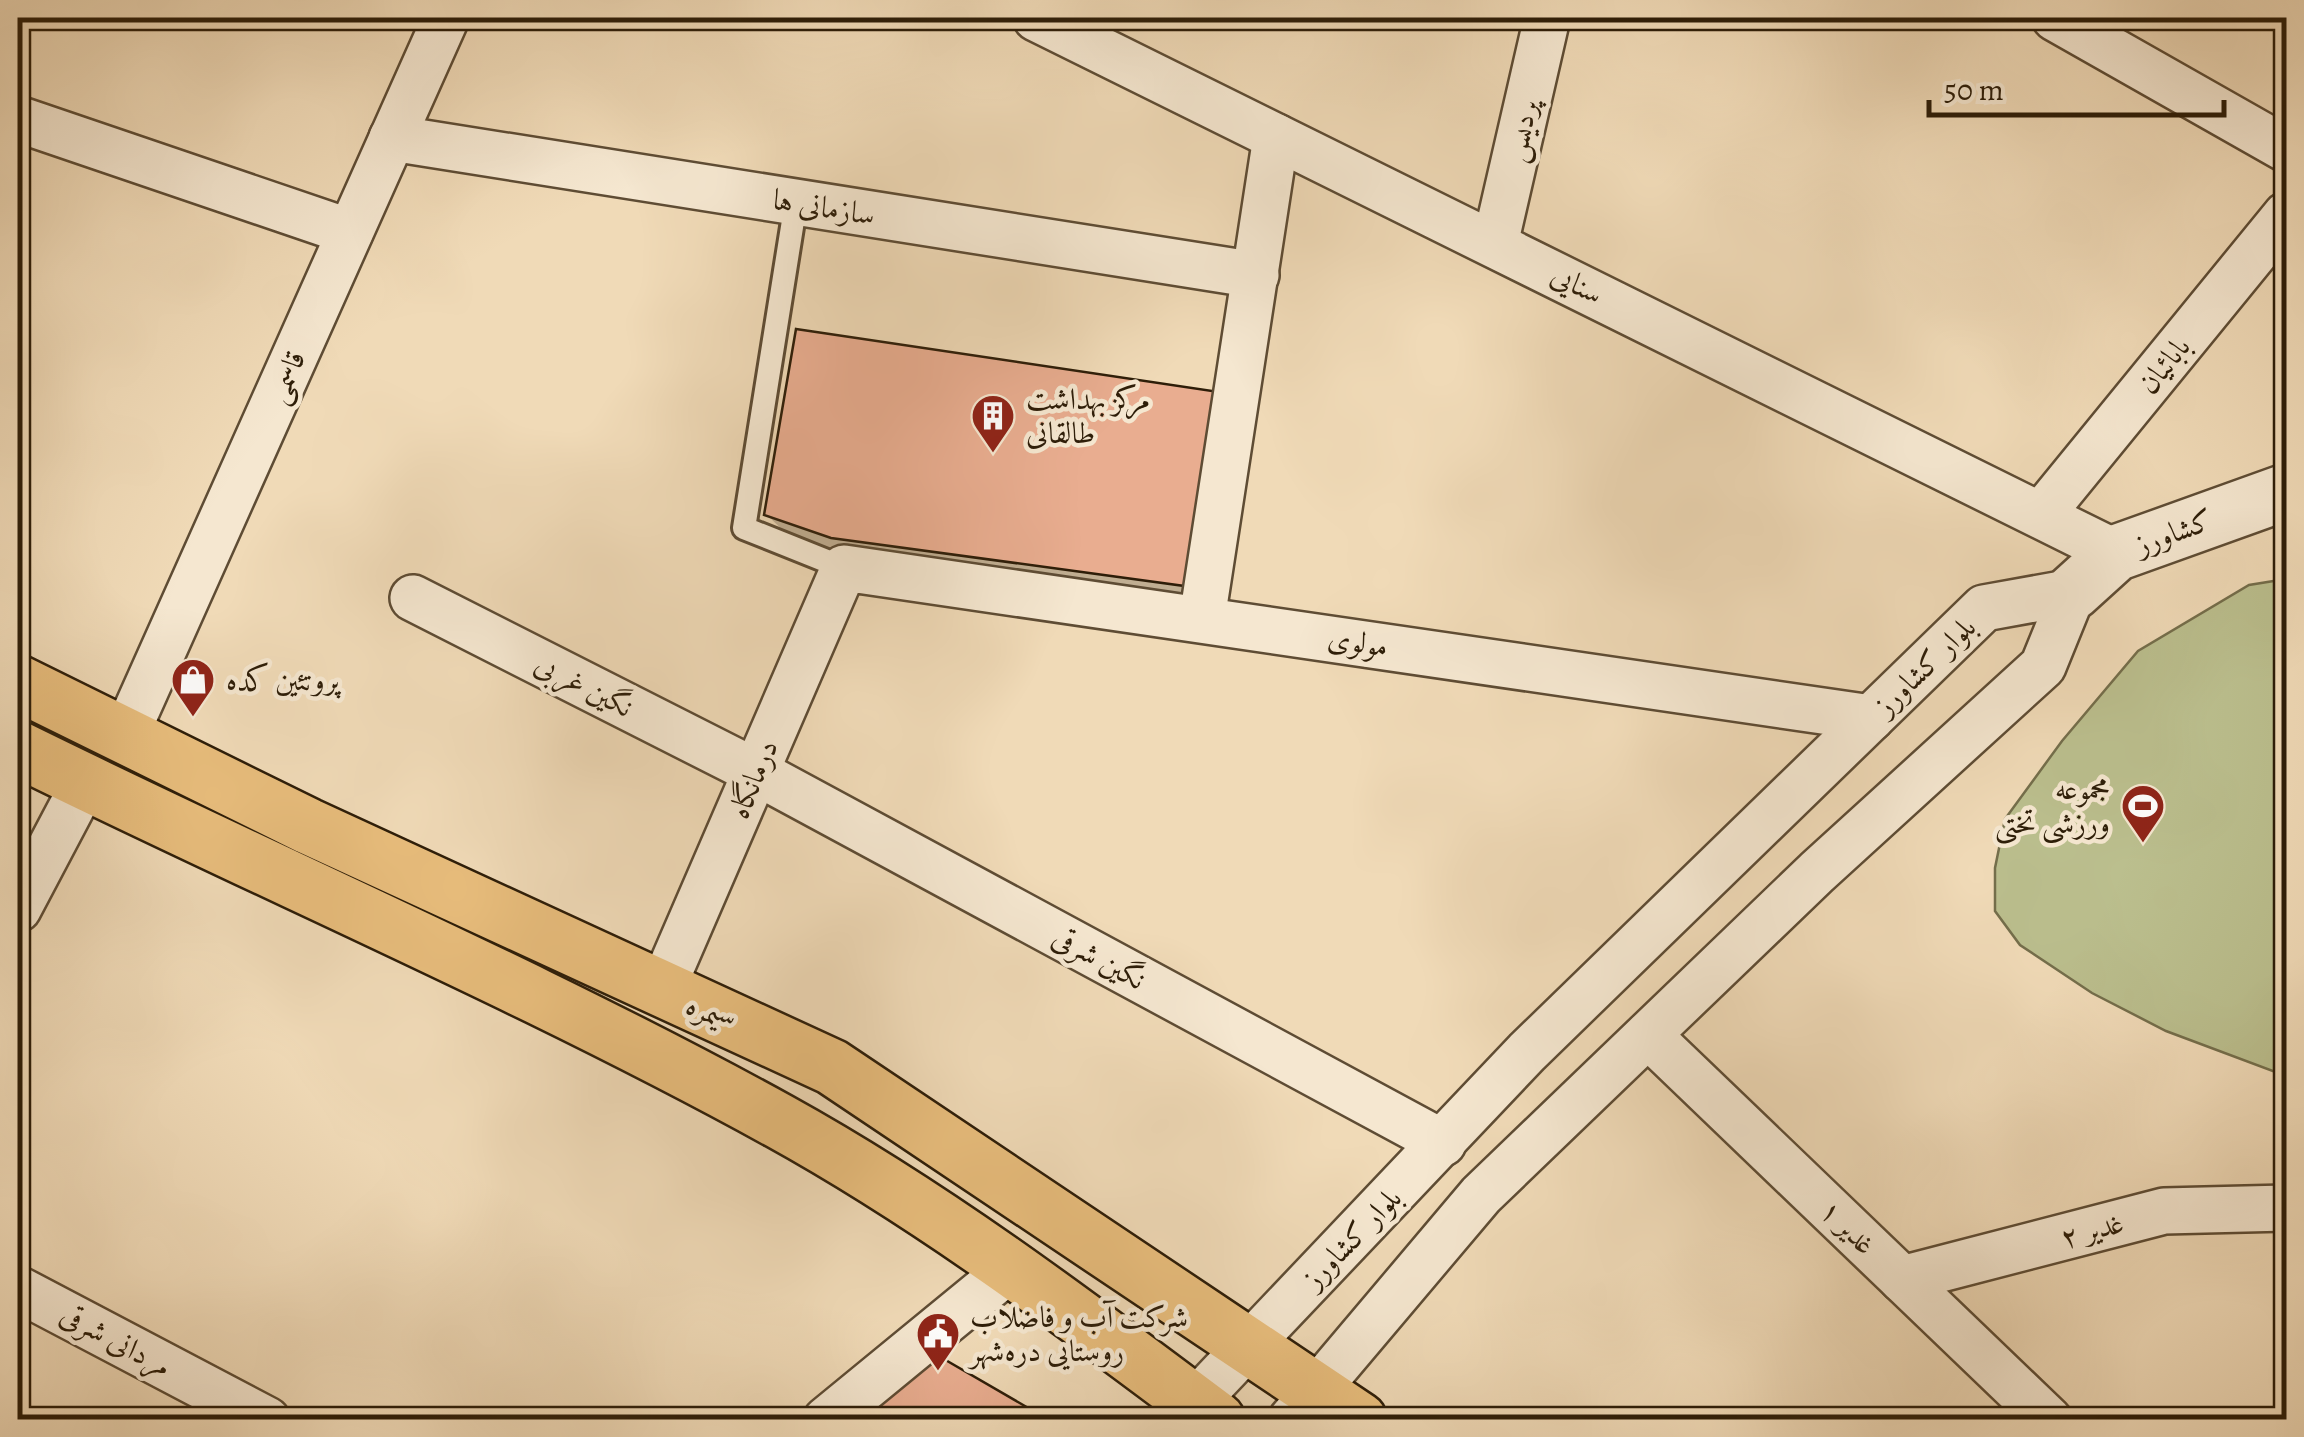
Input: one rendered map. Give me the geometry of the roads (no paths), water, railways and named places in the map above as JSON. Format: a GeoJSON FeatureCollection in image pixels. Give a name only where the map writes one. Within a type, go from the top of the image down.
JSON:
{"type":"FeatureCollection","features":[{"type":"Feature","properties":{"kind":"main road","name":"سیمره"},"geometry":{"type":"LineString","coordinates":[[18,683],[661,991],[832,1067],[1247,1347],[1323,1410]]}},
{"type":"Feature","properties":{"kind":"main road","name":"سیمره"},"geometry":{"type":"LineString","coordinates":[[18,749],[608,1032],[765,1114],[948,1224],[1205,1411]]}},
{"type":"Feature","properties":{"kind":"street","name":"قاسمی"},"geometry":{"type":"LineString","coordinates":[[125,736],[446,18]]}},
{"type":"Feature","properties":{"kind":"street","name":"سنایی"},"geometry":{"type":"LineString","coordinates":[[1036,18],[2116,553]]}},
{"type":"Feature","properties":{"kind":"street","name":"پردیس"},"geometry":{"type":"LineString","coordinates":[[1495,244],[1547,18]]}},
{"type":"Feature","properties":{"kind":"street"},"geometry":{"type":"LineString","coordinates":[[2055,18],[2286,149]]}},
{"type":"Feature","properties":{"kind":"street"},"geometry":{"type":"LineString","coordinates":[[18,118],[350,232]]}},
{"type":"Feature","properties":{"kind":"street"},"geometry":{"type":"LineString","coordinates":[[1202,618],[1276,137]]}},
{"type":"Feature","properties":{"kind":"street","name":"سازمانی ها"},"geometry":{"type":"LineString","coordinates":[[392,138],[1256,276]]}},
{"type":"Feature","properties":{"kind":"street","name":"بابائیان"},"geometry":{"type":"LineString","coordinates":[[2041,516],[2286,215]]}},
{"type":"Feature","properties":{"kind":"street","name":"کشاورز"},"geometry":{"type":"LineString","coordinates":[[2073,592],[2116,553],[2286,492]]}},
{"type":"Feature","properties":{"kind":"street","name":"مولوی"},"geometry":{"type":"LineString","coordinates":[[844,568],[1870,718]]}},
{"type":"Feature","properties":{"kind":"street","name":"درمانگاه"},"geometry":{"type":"LineString","coordinates":[[661,991],[844,568]]}},
{"type":"Feature","properties":{"kind":"street"},"geometry":{"type":"LineString","coordinates":[[1323,1410],[1481,1195],[2043,666],[2073,592]]}},
{"type":"Feature","properties":{"kind":"street","name":"بلوار کشاورز"},"geometry":{"type":"LineString","coordinates":[[1205,1411],[1247,1347],[1527,1052],[1984,608],[2073,592]]}},
{"type":"Feature","properties":{"kind":"street","name":"نگین غربی"},"geometry":{"type":"LineString","coordinates":[[413,598],[756,772]]}},
{"type":"Feature","properties":{"kind":"street","name":"نگین شرقی"},"geometry":{"type":"LineString","coordinates":[[756,772],[1443,1143]]}},
{"type":"Feature","properties":{"kind":"street"},"geometry":{"type":"LineString","coordinates":[[18,910],[85,782]]}},
{"type":"Feature","properties":{"kind":"street","name":"غدیر ۱"},"geometry":{"type":"LineString","coordinates":[[1648,1035],[2049,1420]]}},
{"type":"Feature","properties":{"kind":"street","name":"غدیر ۲"},"geometry":{"type":"LineString","coordinates":[[1902,1279],[2164,1211],[2286,1208]]}},
{"type":"Feature","properties":{"kind":"street"},"geometry":{"type":"LineString","coordinates":[[826,1420],[1010,1269]]}},
{"type":"Feature","properties":{"kind":"street","name":"مردانی شرقی"},"geometry":{"type":"LineString","coordinates":[[18,1289],[191,1402],[267,1420]]}},
{"type":"Feature","properties":{"kind":"lane"},"geometry":{"type":"LineString","coordinates":[[796,202],[744,528],[844,568]]}},
{"type":"Feature","properties":{"kind":"place","name":"مرکز بهداشت طالقانی"},"geometry":{"type":"Point","coordinates":[993,454]}},
{"type":"Feature","properties":{"kind":"place","name":"پروتئین کده"},"geometry":{"type":"Point","coordinates":[193,718]}},
{"type":"Feature","properties":{"kind":"place","name":"مجموعه ورزشی تختی"},"geometry":{"type":"Point","coordinates":[2143,844]}},
{"type":"Feature","properties":{"kind":"place","name":"شرکت آب و فاضلاب روستایی دره‌شهر"},"geometry":{"type":"Point","coordinates":[938,1372]}}]}
